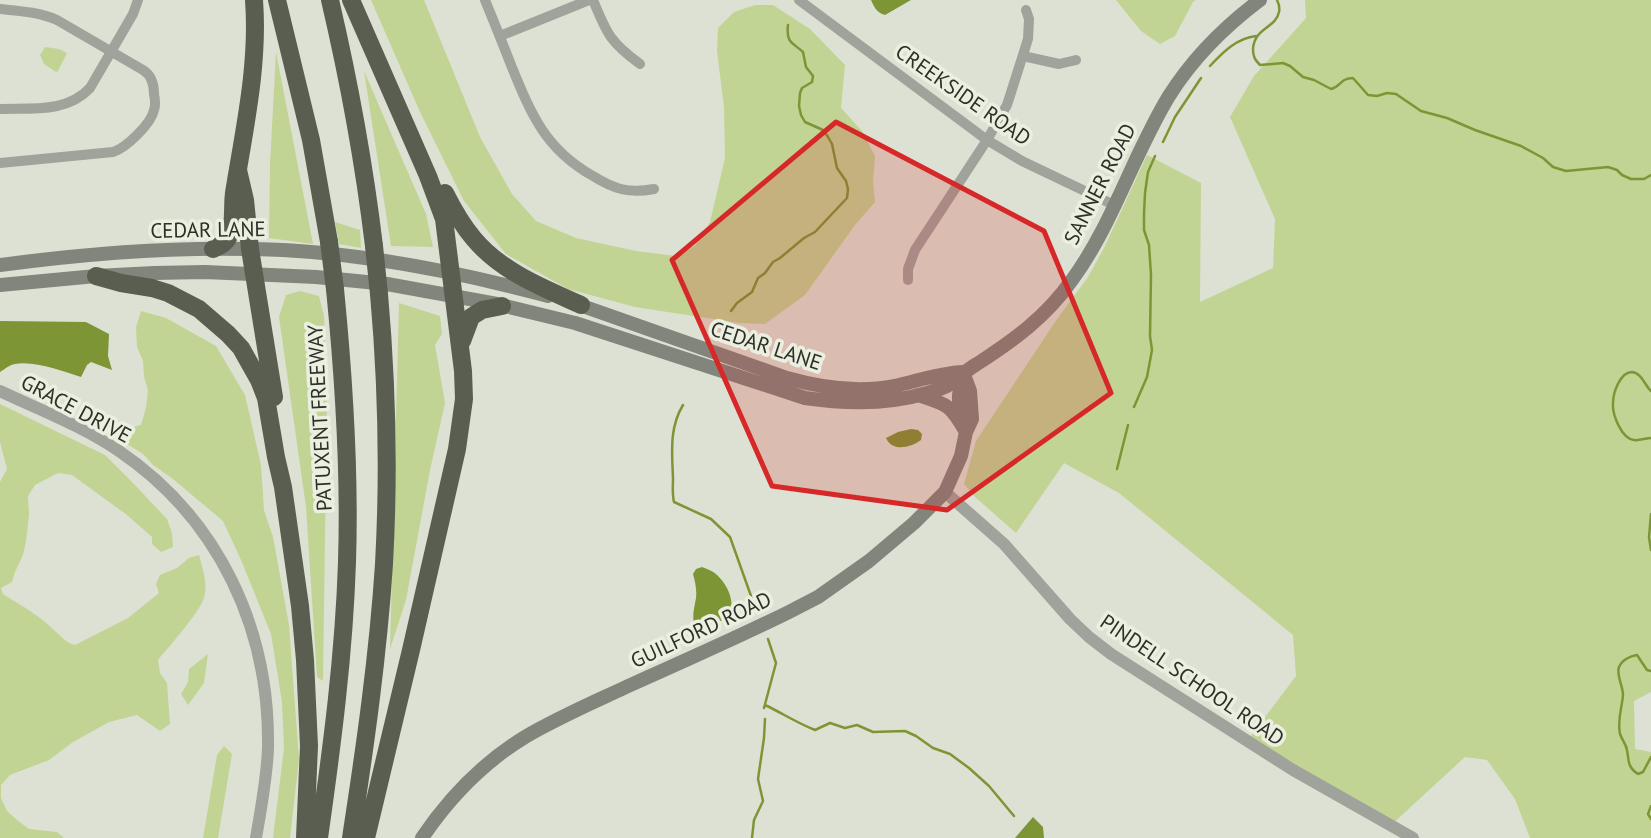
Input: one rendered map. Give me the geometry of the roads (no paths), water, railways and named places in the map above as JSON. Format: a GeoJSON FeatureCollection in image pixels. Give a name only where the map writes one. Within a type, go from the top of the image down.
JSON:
{"type":"FeatureCollection","features":[{"type":"Feature","properties":{"kind":"highway"},"geometry":{"type":"LineString","coordinates":[[213,249],[223,244],[230,236],[254,62],[254,0]]}},
{"type":"Feature","properties":{"kind":"highway","name":"PATUXENT FREEWAY"},"geometry":{"type":"LineString","coordinates":[[277,0],[311,141],[329,242],[345,415],[347,563],[337,707],[319,838]]}},
{"type":"Feature","properties":{"kind":"highway"},"geometry":{"type":"LineString","coordinates":[[330,0],[368,190],[379,294],[386,419],[384,565],[370,710],[351,838]]}},
{"type":"Feature","properties":{"kind":"highway"},"geometry":{"type":"LineString","coordinates":[[351,0],[438,199],[444,219],[464,399],[457,450],[366,838]]}},
{"type":"Feature","properties":{"kind":"highway"},"geometry":{"type":"LineString","coordinates":[[399,108],[458,218],[475,241],[529,282],[581,305]]}},
{"type":"Feature","properties":{"kind":"highway"},"geometry":{"type":"LineString","coordinates":[[238,170],[245,200],[277,421],[300,606],[309,746],[306,838]]}},
{"type":"Feature","properties":{"kind":"highway"},"geometry":{"type":"LineString","coordinates":[[96,276],[168,293],[198,309],[241,348],[266,398],[284,487]]}},
{"type":"Feature","properties":{"kind":"highway"},"geometry":{"type":"LineString","coordinates":[[460,348],[471,317],[482,310],[502,306]]}},
{"type":"Feature","properties":{"kind":"main road","name":"SANNER ROAD"},"geometry":{"type":"LineString","coordinates":[[963,372],[1011,342],[1057,299],[1082,266],[1157,117],[1182,77],[1210,43],[1260,0]]}},
{"type":"Feature","properties":{"kind":"main road","name":"CEDAR LANE"},"geometry":{"type":"LineString","coordinates":[[0,265],[114,253],[213,249],[250,248],[315,253],[452,272],[581,305],[814,386],[840,389],[890,387],[943,373],[963,372]]}},
{"type":"Feature","properties":{"kind":"main road"},"geometry":{"type":"LineString","coordinates":[[0,274],[117,261],[233,257],[246,253],[250,248]]}},
{"type":"Feature","properties":{"kind":"main road","name":"CEDAR LANE"},"geometry":{"type":"LineString","coordinates":[[0,285],[154,272],[255,273],[387,284],[575,323],[805,398],[837,403],[891,401],[918,395],[946,387],[963,372]]}},
{"type":"Feature","properties":{"kind":"main road","name":"GUILFORD ROAD"},"geometry":{"type":"LineString","coordinates":[[422,838],[466,785],[514,744],[562,718],[754,630],[818,597],[889,545],[945,492],[961,456],[962,426],[972,419],[970,391],[963,372]]}},
{"type":"Feature","properties":{"kind":"main road"},"geometry":{"type":"LineString","coordinates":[[918,395],[949,406],[962,426]]}},
{"type":"Feature","properties":{"kind":"street"},"geometry":{"type":"LineString","coordinates":[[0,109],[50,108],[76,100],[90,88],[133,14],[138,0]]}},
{"type":"Feature","properties":{"kind":"street"},"geometry":{"type":"LineString","coordinates":[[485,0],[527,104],[538,125],[562,154],[589,174],[618,189],[631,192],[654,189]]}},
{"type":"Feature","properties":{"kind":"street"},"geometry":{"type":"LineString","coordinates":[[500,36],[591,0],[606,32],[619,49],[640,64]]}},
{"type":"Feature","properties":{"kind":"street","name":"CREEKSIDE ROAD"},"geometry":{"type":"LineString","coordinates":[[799,0],[987,140],[1022,161],[1114,205]]}},
{"type":"Feature","properties":{"kind":"street"},"geometry":{"type":"LineString","coordinates":[[0,9],[45,15],[57,20],[148,73],[154,87],[155,108],[150,120],[126,145],[113,152],[0,163]]}},
{"type":"Feature","properties":{"kind":"street"},"geometry":{"type":"LineString","coordinates":[[908,280],[908,269],[915,250],[1007,105],[1030,29],[1026,10]]}},
{"type":"Feature","properties":{"kind":"street"},"geometry":{"type":"LineString","coordinates":[[1023,56],[1059,64],[1076,60]]}},
{"type":"Feature","properties":{"kind":"street","name":"GRACE DRIVE"},"geometry":{"type":"LineString","coordinates":[[0,391],[95,436],[143,469],[188,513],[205,534],[222,563],[241,599],[255,638],[264,677],[268,752],[256,838]]}},
{"type":"Feature","properties":{"kind":"street","name":"PINDELL SCHOOL ROAD"},"geometry":{"type":"LineString","coordinates":[[945,492],[1004,544],[1089,637],[1293,770],[1413,838]]}},
{"type":"Feature","properties":{"kind":"waterway"},"geometry":{"type":"LineString","coordinates":[[1277,0],[1277,17],[1254,42],[1254,56],[1260,65],[1283,63],[1303,77],[1331,89],[1345,79],[1353,78],[1368,95],[1396,94],[1421,111],[1521,146],[1553,167],[1566,171],[1608,167],[1631,179],[1644,179],[1651,175]]}},
{"type":"Feature","properties":{"kind":"waterway"},"geometry":{"type":"LineString","coordinates":[[731,311],[752,292],[758,278],[773,262],[815,232],[847,198],[846,181],[837,168],[832,144],[823,130],[805,122],[801,115],[800,93],[802,88],[812,82],[813,76],[806,67],[803,52],[789,39],[788,25]]}},
{"type":"Feature","properties":{"kind":"waterway"},"geometry":{"type":"LineString","coordinates":[[1210,66],[1237,43],[1256,36]]}},
{"type":"Feature","properties":{"kind":"waterway"},"geometry":{"type":"LineString","coordinates":[[1163,142],[1175,117],[1201,78]]}},
{"type":"Feature","properties":{"kind":"waterway"},"geometry":{"type":"LineString","coordinates":[[1134,407],[1147,377],[1152,350],[1151,275],[1144,214],[1148,172],[1155,156]]}},
{"type":"Feature","properties":{"kind":"waterway"},"geometry":{"type":"LineString","coordinates":[[1651,391],[1638,375],[1628,373],[1618,384],[1613,403],[1616,420],[1630,439],[1651,438]]}},
{"type":"Feature","properties":{"kind":"waterway"},"geometry":{"type":"LineString","coordinates":[[683,405],[675,423],[672,441],[674,502],[711,519],[730,537],[756,610]]}},
{"type":"Feature","properties":{"kind":"waterway"},"geometry":{"type":"LineString","coordinates":[[1117,469],[1128,425]]}},
{"type":"Feature","properties":{"kind":"waterway"},"geometry":{"type":"LineString","coordinates":[[1651,514],[1651,550]]}},
{"type":"Feature","properties":{"kind":"waterway"},"geometry":{"type":"LineString","coordinates":[[764,708],[776,663],[768,639]]}},
{"type":"Feature","properties":{"kind":"waterway"},"geometry":{"type":"LineString","coordinates":[[1651,671],[1647,670],[1637,655],[1624,660],[1618,670],[1623,695],[1619,729],[1630,766],[1638,774],[1643,772],[1651,757]]}},
{"type":"Feature","properties":{"kind":"waterway"},"geometry":{"type":"LineString","coordinates":[[765,705],[815,730],[830,723],[845,728],[857,725],[873,732],[905,731],[933,748],[950,754],[969,768],[989,786],[1014,816]]}},
{"type":"Feature","properties":{"kind":"waterway"},"geometry":{"type":"LineString","coordinates":[[752,838],[754,820],[763,801],[758,779],[765,719]]}},
{"type":"Feature","properties":{"kind":"waterway"},"geometry":{"type":"LineString","coordinates":[[1651,806],[1648,814],[1651,819]]}}]}
